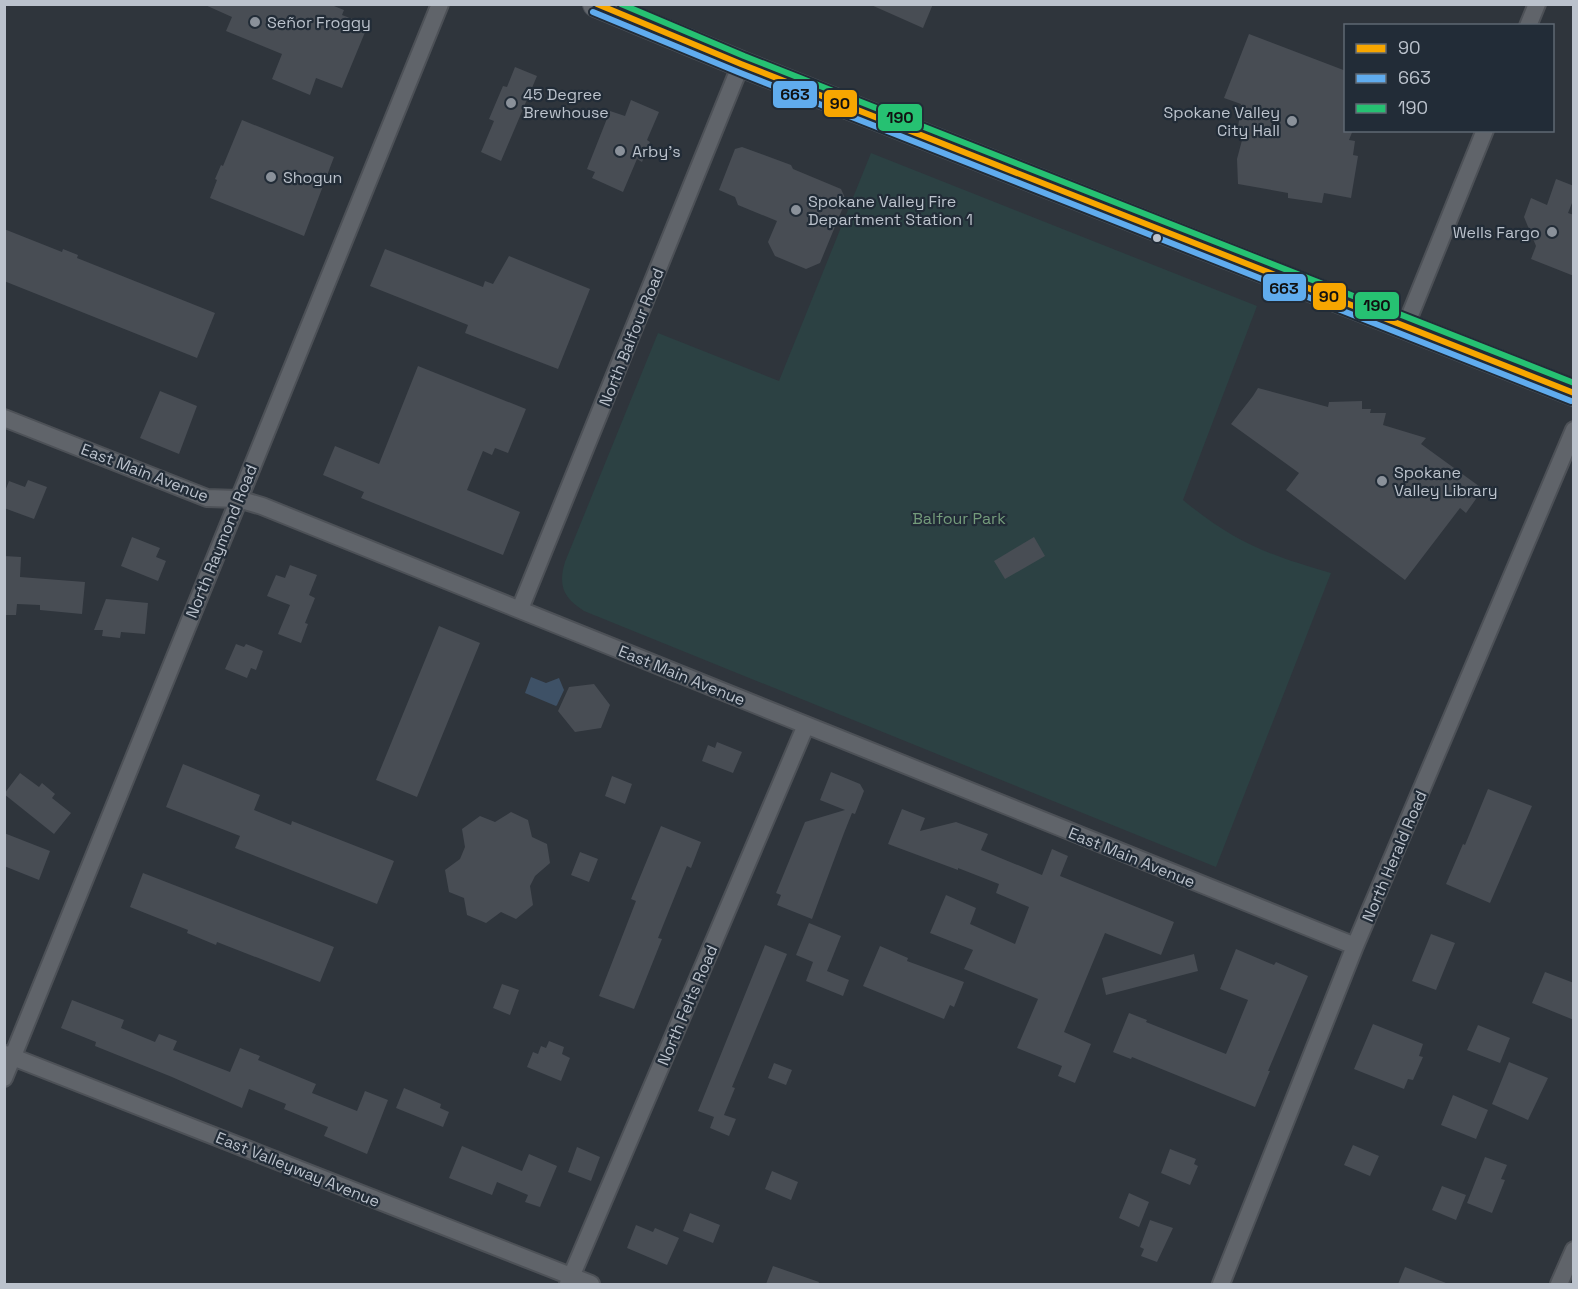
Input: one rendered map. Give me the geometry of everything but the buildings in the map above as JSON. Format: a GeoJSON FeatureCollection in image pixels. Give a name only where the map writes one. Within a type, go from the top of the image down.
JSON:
{"type":"FeatureCollection","features":[{"type":"Feature","properties":{"kind":"main road"},"geometry":{"type":"LineString","coordinates":[[596,4],[741,64],[1574,393]]}},
{"type":"Feature","properties":{"kind":"street","name":"North Raymond Road"},"geometry":{"type":"LineString","coordinates":[[4,1078],[9,1055],[440,4]]}},
{"type":"Feature","properties":{"kind":"street"},"geometry":{"type":"LineString","coordinates":[[1529,24],[1537,4]]}},
{"type":"Feature","properties":{"kind":"street","name":"North Balfour Road"},"geometry":{"type":"LineString","coordinates":[[520,609],[741,64]]}},
{"type":"Feature","properties":{"kind":"street"},"geometry":{"type":"LineString","coordinates":[[1406,325],[1484,132]]}},
{"type":"Feature","properties":{"kind":"street","name":"East Main Avenue"},"geometry":{"type":"LineString","coordinates":[[4,418],[207,498],[238,499],[262,506],[1355,946]]}},
{"type":"Feature","properties":{"kind":"street","name":"North Herald Road"},"geometry":{"type":"LineString","coordinates":[[1221,1284],[1355,946],[1574,430]]}},
{"type":"Feature","properties":{"kind":"street","name":"North Felts Road"},"geometry":{"type":"LineString","coordinates":[[569,1281],[806,725]]}},
{"type":"Feature","properties":{"kind":"street","name":"East Valleyway Avenue"},"geometry":{"type":"LineString","coordinates":[[9,1055],[569,1281],[591,1284]]}},
{"type":"Feature","properties":{"kind":"street"},"geometry":{"type":"LineString","coordinates":[[1559,1284],[1574,1250]]}},
{"type":"Feature","properties":{"kind":"green space","name":"Balfour Park"},"geometry":{"type":"Polygon","coordinates":[[[871,153],[1257,306],[1183,500],[1219,527],[1252,546],[1331,573],[1216,867],[584,611],[571,601],[564,590],[562,578],[565,562],[658,333],[779,381],[871,153]]]}},
{"type":"Feature","properties":{"kind":"water"},"geometry":{"type":"Polygon","coordinates":[[[531,677],[546,683],[559,678],[564,690],[556,706],[525,693],[531,677]]]}},
{"type":"Feature","properties":{"kind":"transit line","name":"90"},"geometry":{"type":"LineString","coordinates":[[597,4],[741,64],[1574,393]]}},
{"type":"Feature","properties":{"kind":"transit line","name":"190"},"geometry":{"type":"LineString","coordinates":[[621,4],[744,56],[1574,383]]}},
{"type":"Feature","properties":{"kind":"transit line","name":"663"},"geometry":{"type":"LineString","coordinates":[[593,12],[738,72],[1571,401]]}},
{"type":"Feature","properties":{"kind":"place","name":"Señor Froggy"},"geometry":{"type":"Point","coordinates":[255,22]}},
{"type":"Feature","properties":{"kind":"place","name":"45 Degree Brewhouse"},"geometry":{"type":"Point","coordinates":[511,103]}},
{"type":"Feature","properties":{"kind":"place","name":"Spokane Valley City Hall"},"geometry":{"type":"Point","coordinates":[1292,121]}},
{"type":"Feature","properties":{"kind":"place","name":"Arby's"},"geometry":{"type":"Point","coordinates":[620,151]}},
{"type":"Feature","properties":{"kind":"place","name":"Shogun"},"geometry":{"type":"Point","coordinates":[271,177]}},
{"type":"Feature","properties":{"kind":"place","name":"Spokane Valley Fire Department Station 1"},"geometry":{"type":"Point","coordinates":[796,210]}},
{"type":"Feature","properties":{"kind":"place","name":"Wells Fargo"},"geometry":{"type":"Point","coordinates":[1552,232]}},
{"type":"Feature","properties":{"kind":"place","name":"Spokane Valley Library"},"geometry":{"type":"Point","coordinates":[1382,481]}}]}
